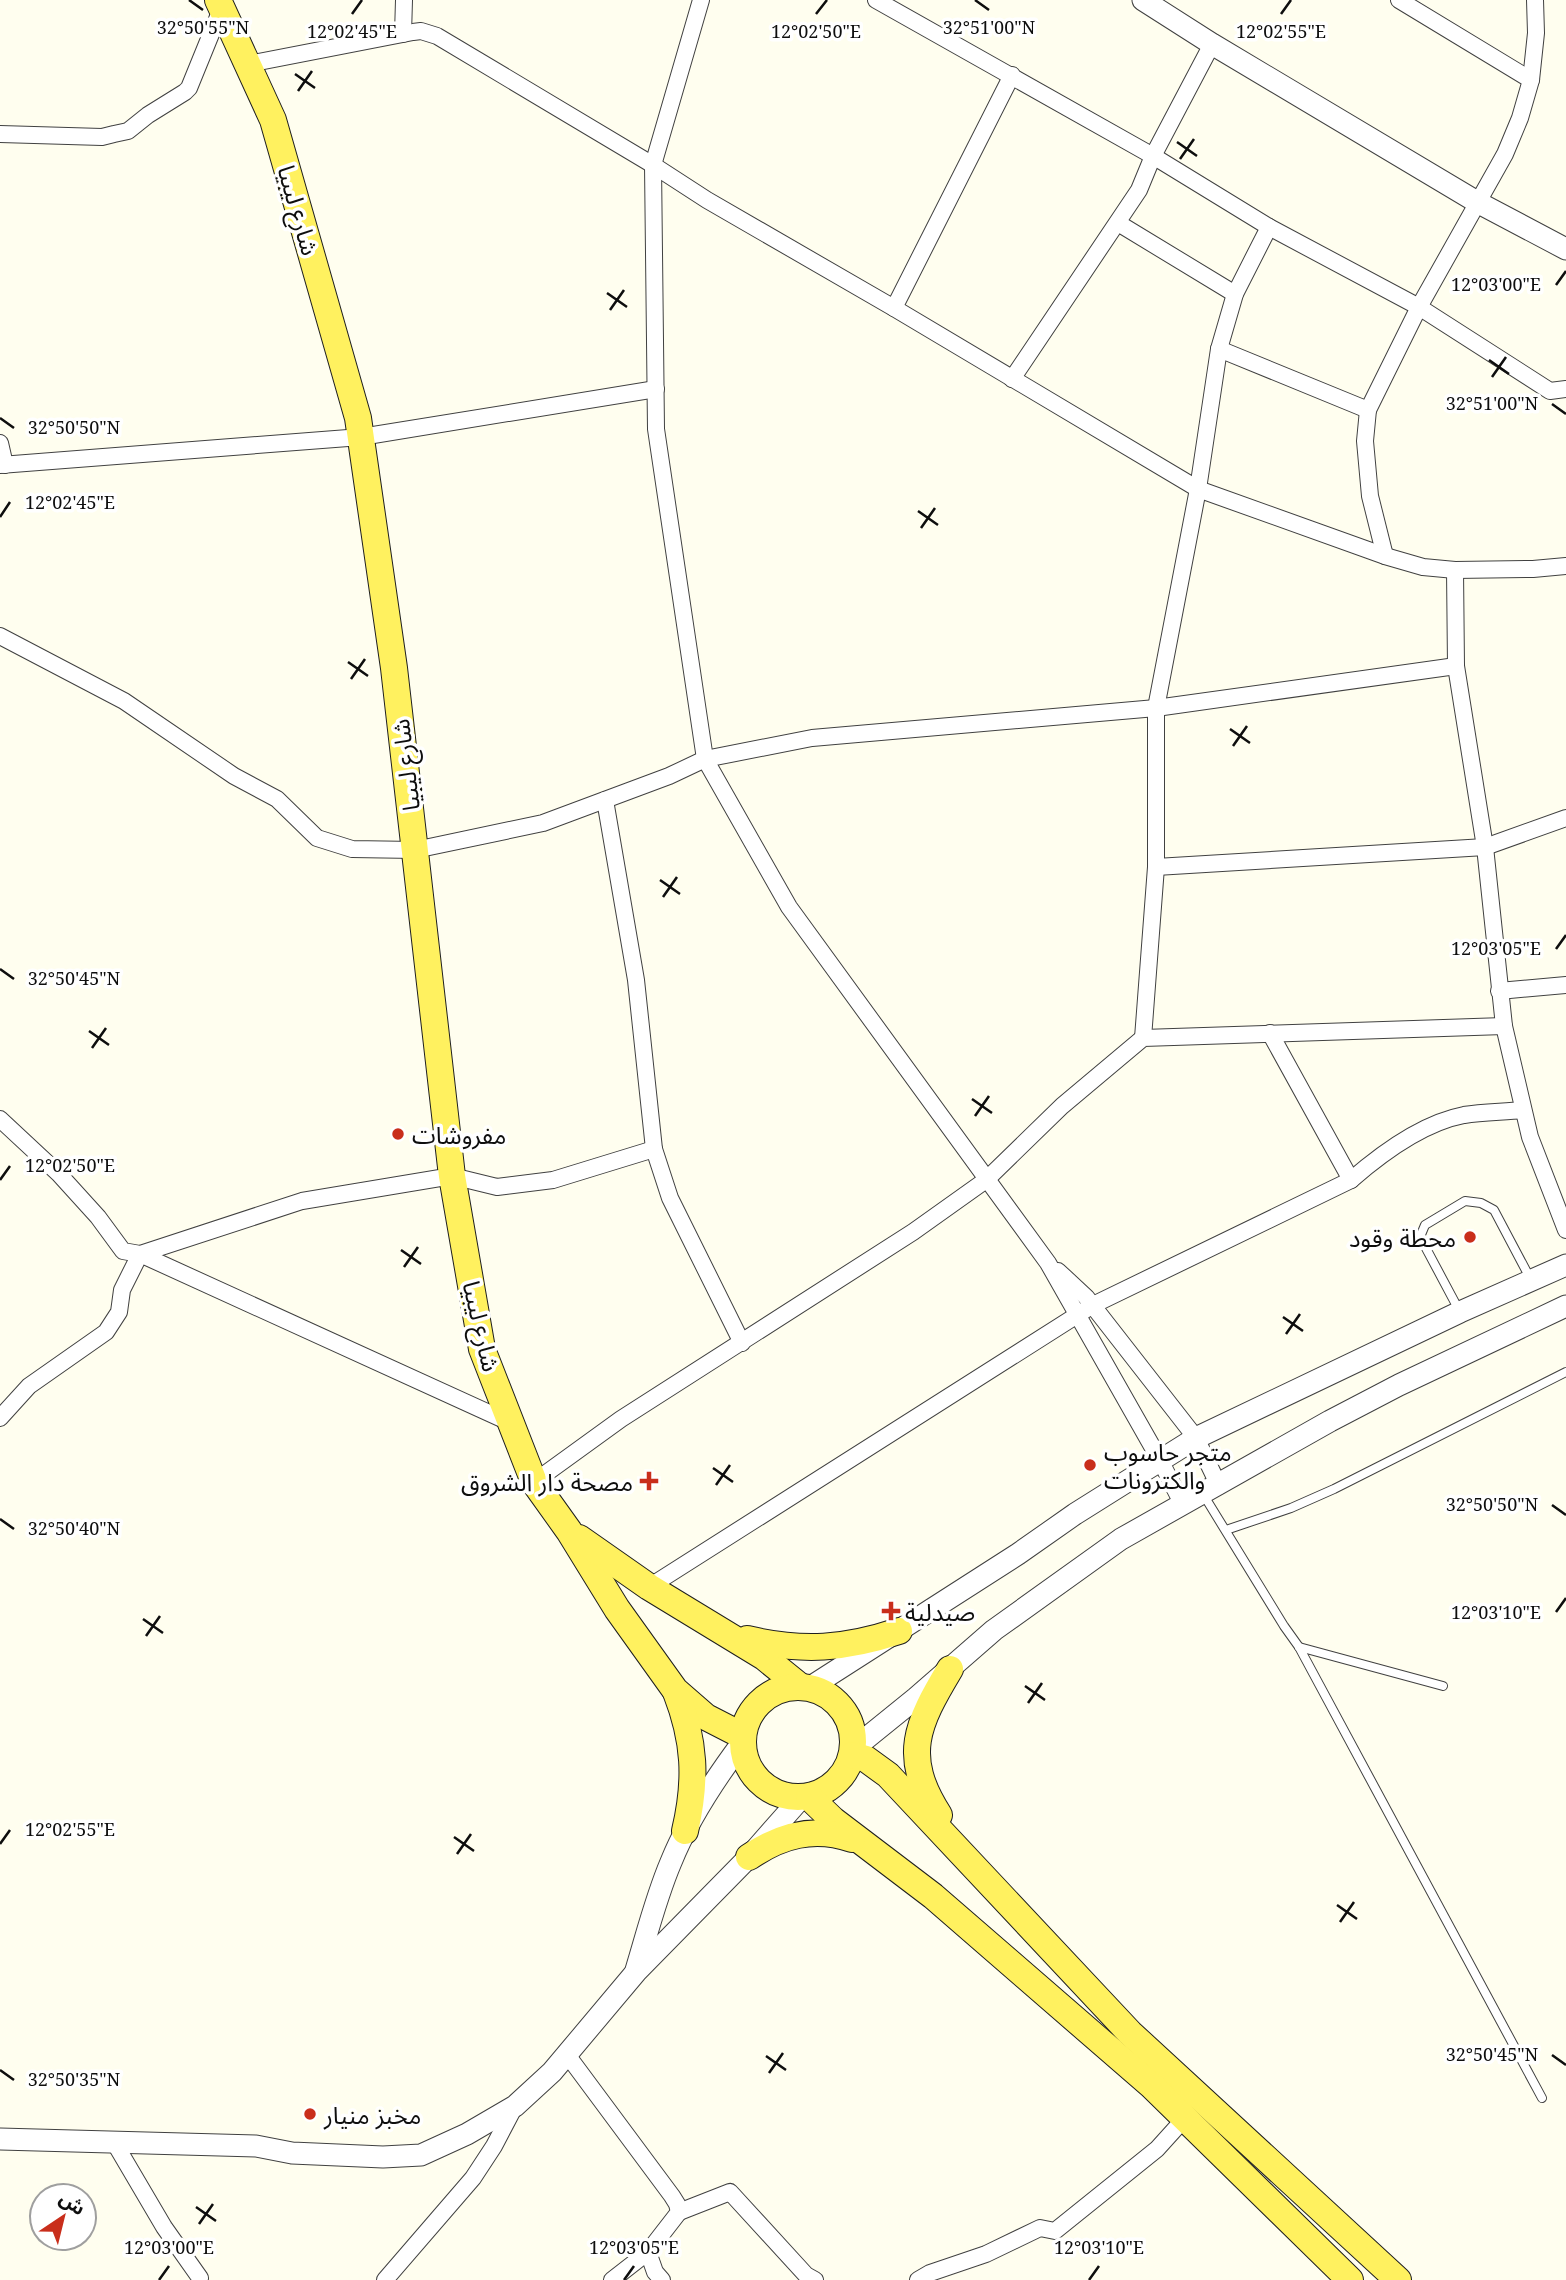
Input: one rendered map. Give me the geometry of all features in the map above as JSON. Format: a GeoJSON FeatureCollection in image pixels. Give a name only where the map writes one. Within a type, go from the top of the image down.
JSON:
{"type":"FeatureCollection","features":[{"type":"Feature","properties":{"kind":"main road","name":"شارع ليبيا"},"geometry":{"type":"LineString","coordinates":[[220,4],[273,120],[358,418],[394,668],[452,1176],[482,1349],[534,1482],[569,1531],[617,1609],[675,1690]]}},
{"type":"Feature","properties":{"kind":"main road"},"geometry":{"type":"LineString","coordinates":[[569,1531],[649,1587],[764,1657],[805,1687],[831,1697],[846,1715],[851,1726],[853,1752],[849,1765],[837,1782],[828,1789],[805,1797],[788,1797],[765,1787],[748,1768],[742,1740],[750,1714],[767,1696],[778,1690],[805,1687]]}},
{"type":"Feature","properties":{"kind":"main road"},"geometry":{"type":"LineString","coordinates":[[714,1628],[744,1639],[806,1648],[848,1645],[899,1631]]}},
{"type":"Feature","properties":{"kind":"main road"},"geometry":{"type":"LineString","coordinates":[[950,1669],[929,1704],[921,1725],[917,1765],[934,1808],[964,1854]]}},
{"type":"Feature","properties":{"kind":"main road"},"geometry":{"type":"LineString","coordinates":[[675,1690],[706,1717],[742,1740]]}},
{"type":"Feature","properties":{"kind":"main road"},"geometry":{"type":"LineString","coordinates":[[675,1690],[692,1745],[692,1803],[685,1831]]}},
{"type":"Feature","properties":{"kind":"main road"},"geometry":{"type":"LineString","coordinates":[[853,1752],[878,1766],[964,1854],[1355,2271]]}},
{"type":"Feature","properties":{"kind":"main road"},"geometry":{"type":"LineString","coordinates":[[805,1797],[933,1896],[1152,2086],[1355,2271],[1398,2280]]}},
{"type":"Feature","properties":{"kind":"main road"},"geometry":{"type":"LineString","coordinates":[[749,1857],[776,1841],[807,1832],[850,1838],[869,1847]]}},
{"type":"Feature","properties":{"kind":"street"},"geometry":{"type":"LineString","coordinates":[[403,34],[404,0]]}},
{"type":"Feature","properties":{"kind":"street"},"geometry":{"type":"LineString","coordinates":[[701,0],[653,165],[656,429],[705,759],[789,907],[1048,1263],[1161,1462],[1183,1506]]}},
{"type":"Feature","properties":{"kind":"street"},"geometry":{"type":"LineString","coordinates":[[876,0],[1153,156],[1269,227],[1419,307],[1550,391],[1566,389]]}},
{"type":"Feature","properties":{"kind":"street"},"geometry":{"type":"LineString","coordinates":[[1143,0],[1477,202],[1566,248]]}},
{"type":"Feature","properties":{"kind":"street"},"geometry":{"type":"LineString","coordinates":[[1399,0],[1531,80]]}},
{"type":"Feature","properties":{"kind":"street"},"geometry":{"type":"LineString","coordinates":[[1385,556],[1370,496],[1365,442],[1367,410],[1419,307],[1505,154],[1520,118],[1531,80],[1536,33],[1535,0]]}},
{"type":"Feature","properties":{"kind":"street"},"geometry":{"type":"LineString","coordinates":[[0,134],[102,136],[128,131],[189,88],[220,4]]}},
{"type":"Feature","properties":{"kind":"street"},"geometry":{"type":"LineString","coordinates":[[248,64],[421,31],[436,36],[707,200],[1198,489],[1423,567],[1455,570],[1566,566]]}},
{"type":"Feature","properties":{"kind":"street"},"geometry":{"type":"LineString","coordinates":[[1012,379],[1139,190],[1153,156],[1212,44]]}},
{"type":"Feature","properties":{"kind":"street"},"geometry":{"type":"LineString","coordinates":[[894,308],[1012,75]]}},
{"type":"Feature","properties":{"kind":"street"},"geometry":{"type":"LineString","coordinates":[[1118,223],[1235,294]]}},
{"type":"Feature","properties":{"kind":"street"},"geometry":{"type":"LineString","coordinates":[[1143,1038],[1156,867],[1156,708],[1198,489],[1219,349],[1235,294],[1269,227]]}},
{"type":"Feature","properties":{"kind":"street"},"geometry":{"type":"LineString","coordinates":[[1219,349],[1367,410]]}},
{"type":"Feature","properties":{"kind":"street"},"geometry":{"type":"LineString","coordinates":[[0,443],[2,465],[361,437],[656,389]]}},
{"type":"Feature","properties":{"kind":"street"},"geometry":{"type":"LineString","coordinates":[[1455,570],[1456,666],[1485,848],[1504,1026],[1530,1137],[1566,1230]]}},
{"type":"Feature","properties":{"kind":"street"},"geometry":{"type":"LineString","coordinates":[[0,636],[124,701],[234,776],[277,799],[317,838],[352,849],[415,850],[543,822],[669,776],[705,759],[812,738],[1156,708],[1456,666]]}},
{"type":"Feature","properties":{"kind":"street"},"geometry":{"type":"LineString","coordinates":[[605,800],[636,980],[654,1149],[670,1198],[742,1343]]}},
{"type":"Feature","properties":{"kind":"street"},"geometry":{"type":"LineString","coordinates":[[1156,867],[1485,848],[1566,818]]}},
{"type":"Feature","properties":{"kind":"street"},"geometry":{"type":"LineString","coordinates":[[1499,991],[1566,985]]}},
{"type":"Feature","properties":{"kind":"street"},"geometry":{"type":"LineString","coordinates":[[534,1482],[621,1419],[913,1232],[986,1180],[1062,1106],[1143,1038],[1504,1026]]}},
{"type":"Feature","properties":{"kind":"street"},"geometry":{"type":"LineString","coordinates":[[1270,1033],[1351,1180]]}},
{"type":"Feature","properties":{"kind":"street"},"geometry":{"type":"LineString","coordinates":[[649,1587],[1093,1306],[1351,1180],[1406,1140],[1438,1123],[1463,1115],[1523,1110]]}},
{"type":"Feature","properties":{"kind":"street"},"geometry":{"type":"LineString","coordinates":[[0,1119],[60,1174],[98,1217],[123,1251],[141,1254],[510,1423]]}},
{"type":"Feature","properties":{"kind":"street"},"geometry":{"type":"LineString","coordinates":[[0,1418],[29,1386],[106,1332],[119,1312],[122,1290],[141,1254],[302,1201],[452,1176],[497,1187],[553,1180],[654,1149]]}},
{"type":"Feature","properties":{"kind":"street"},"geometry":{"type":"LineString","coordinates":[[1048,1263],[1086,1297],[1196,1438],[1211,1490]]}},
{"type":"Feature","properties":{"kind":"street"},"geometry":{"type":"LineString","coordinates":[[805,1687],[899,1631],[1075,1514],[1196,1438],[1460,1312],[1566,1265]]}},
{"type":"Feature","properties":{"kind":"street"},"geometry":{"type":"LineString","coordinates":[[853,1752],[994,1630],[1121,1539],[1399,1385],[1566,1307]]}},
{"type":"Feature","properties":{"kind":"street"},"geometry":{"type":"LineString","coordinates":[[636,1972],[664,1880],[685,1831],[742,1740]]}},
{"type":"Feature","properties":{"kind":"street"},"geometry":{"type":"LineString","coordinates":[[0,2139],[256,2147],[292,2153],[350,2156],[421,2155],[467,2134],[515,2106],[552,2072],[636,1972],[805,1797]]}},
{"type":"Feature","properties":{"kind":"street"},"geometry":{"type":"LineString","coordinates":[[568,2056],[672,2196],[679,2212]]}},
{"type":"Feature","properties":{"kind":"street"},"geometry":{"type":"LineString","coordinates":[[385,2280],[473,2178],[515,2106]]}},
{"type":"Feature","properties":{"kind":"street"},"geometry":{"type":"LineString","coordinates":[[918,2280],[930,2273],[986,2254],[1040,2228],[1055,2231],[1157,2149],[1185,2118]]}},
{"type":"Feature","properties":{"kind":"street"},"geometry":{"type":"LineString","coordinates":[[114,2142],[164,2227],[200,2278]]}},
{"type":"Feature","properties":{"kind":"street"},"geometry":{"type":"LineString","coordinates":[[612,2280],[648,2252],[679,2212],[730,2192],[806,2275],[815,2280]]}},
{"type":"Feature","properties":{"kind":"street"},"geometry":{"type":"LineString","coordinates":[[648,2252],[654,2272],[662,2280]]}},
{"type":"Feature","properties":{"kind":"lane"},"geometry":{"type":"LineString","coordinates":[[1460,1312],[1420,1237],[1425,1225],[1465,1201],[1481,1203],[1494,1210],[1531,1279]]}},
{"type":"Feature","properties":{"kind":"lane"},"geometry":{"type":"LineString","coordinates":[[1226,1530],[1291,1508],[1334,1489],[1566,1372]]}},
{"type":"Feature","properties":{"kind":"lane"},"geometry":{"type":"LineString","coordinates":[[1211,1490],[1226,1530],[1299,1647],[1542,2098]]}},
{"type":"Feature","properties":{"kind":"lane"},"geometry":{"type":"LineString","coordinates":[[1299,1647],[1443,1686]]}},
{"type":"Feature","properties":{"kind":"place","name":"مفروشات"},"geometry":{"type":"Point","coordinates":[398,1134]}},
{"type":"Feature","properties":{"kind":"place","name":"محطة وقود"},"geometry":{"type":"Point","coordinates":[1470,1237]}},
{"type":"Feature","properties":{"kind":"place","name":"متجر حاسوب والكترونات"},"geometry":{"type":"Point","coordinates":[1090,1465]}},
{"type":"Feature","properties":{"kind":"place","name":"مصحة دار الشروق"},"geometry":{"type":"Point","coordinates":[649,1481]}},
{"type":"Feature","properties":{"kind":"place","name":"صيدلية"},"geometry":{"type":"Point","coordinates":[891,1611]}},
{"type":"Feature","properties":{"kind":"place","name":"مخبز منيار"},"geometry":{"type":"Point","coordinates":[310,2114]}}]}
